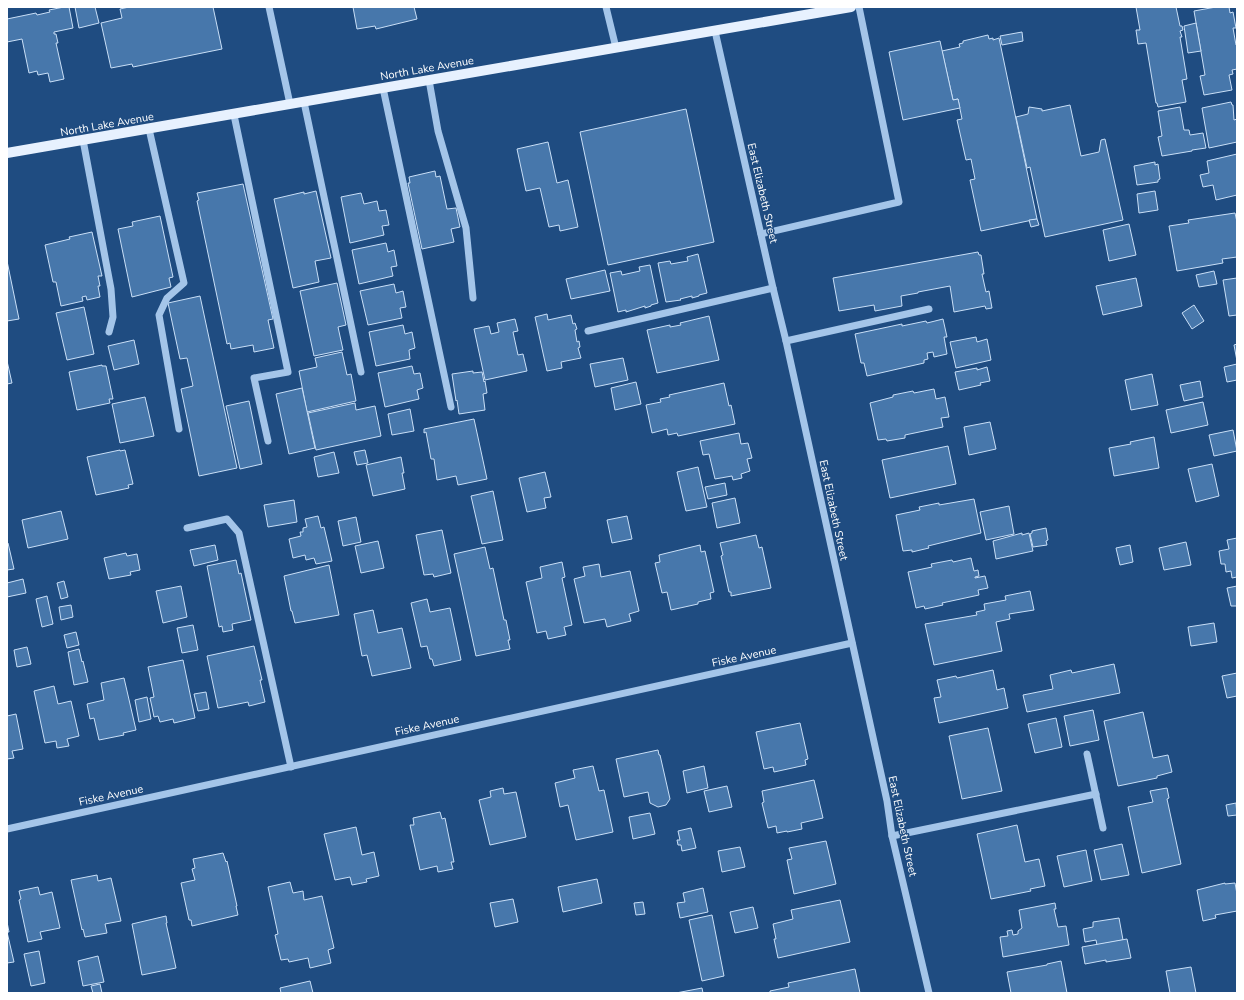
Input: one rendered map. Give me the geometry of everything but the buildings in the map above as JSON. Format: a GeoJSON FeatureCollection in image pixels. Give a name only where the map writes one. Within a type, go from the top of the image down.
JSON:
{"type":"FeatureCollection","features":[{"type":"Feature","properties":{"kind":"main road","name":"North Lake Avenue"},"geometry":{"type":"LineString","coordinates":[[7,153],[715,31],[823,9],[850,7]]}},
{"type":"Feature","properties":{"kind":"street"},"geometry":{"type":"LineString","coordinates":[[269,7],[290,104]]}},
{"type":"Feature","properties":{"kind":"street"},"geometry":{"type":"LineString","coordinates":[[606,7],[616,48]]}},
{"type":"Feature","properties":{"kind":"street"},"geometry":{"type":"LineString","coordinates":[[761,234],[899,202],[859,7]]}},
{"type":"Feature","properties":{"kind":"street","name":"East Elizabeth Street"},"geometry":{"type":"LineString","coordinates":[[715,31],[786,341],[887,801],[892,836],[929,993]]}},
{"type":"Feature","properties":{"kind":"street"},"geometry":{"type":"LineString","coordinates":[[429,80],[438,131],[466,228],[473,298]]}},
{"type":"Feature","properties":{"kind":"street"},"geometry":{"type":"LineString","coordinates":[[383,88],[451,407]]}},
{"type":"Feature","properties":{"kind":"street"},"geometry":{"type":"LineString","coordinates":[[304,102],[361,372]]}},
{"type":"Feature","properties":{"kind":"street"},"geometry":{"type":"LineString","coordinates":[[234,115],[288,372],[254,378],[268,441]]}},
{"type":"Feature","properties":{"kind":"street"},"geometry":{"type":"LineString","coordinates":[[149,129],[184,283],[167,298],[159,315],[179,429]]}},
{"type":"Feature","properties":{"kind":"street"},"geometry":{"type":"LineString","coordinates":[[83,140],[112,289],[113,317],[109,332]]}},
{"type":"Feature","properties":{"kind":"street"},"geometry":{"type":"LineString","coordinates":[[588,331],[773,288]]}},
{"type":"Feature","properties":{"kind":"street"},"geometry":{"type":"LineString","coordinates":[[786,341],[929,309]]}},
{"type":"Feature","properties":{"kind":"street"},"geometry":{"type":"LineString","coordinates":[[187,528],[227,519],[239,532],[291,767]]}},
{"type":"Feature","properties":{"kind":"street","name":"Fiske Avenue"},"geometry":{"type":"LineString","coordinates":[[7,829],[852,643]]}},
{"type":"Feature","properties":{"kind":"street"},"geometry":{"type":"LineString","coordinates":[[1087,754],[1102,828]]}},
{"type":"Feature","properties":{"kind":"street"},"geometry":{"type":"LineString","coordinates":[[892,836],[1096,794]]}}]}
